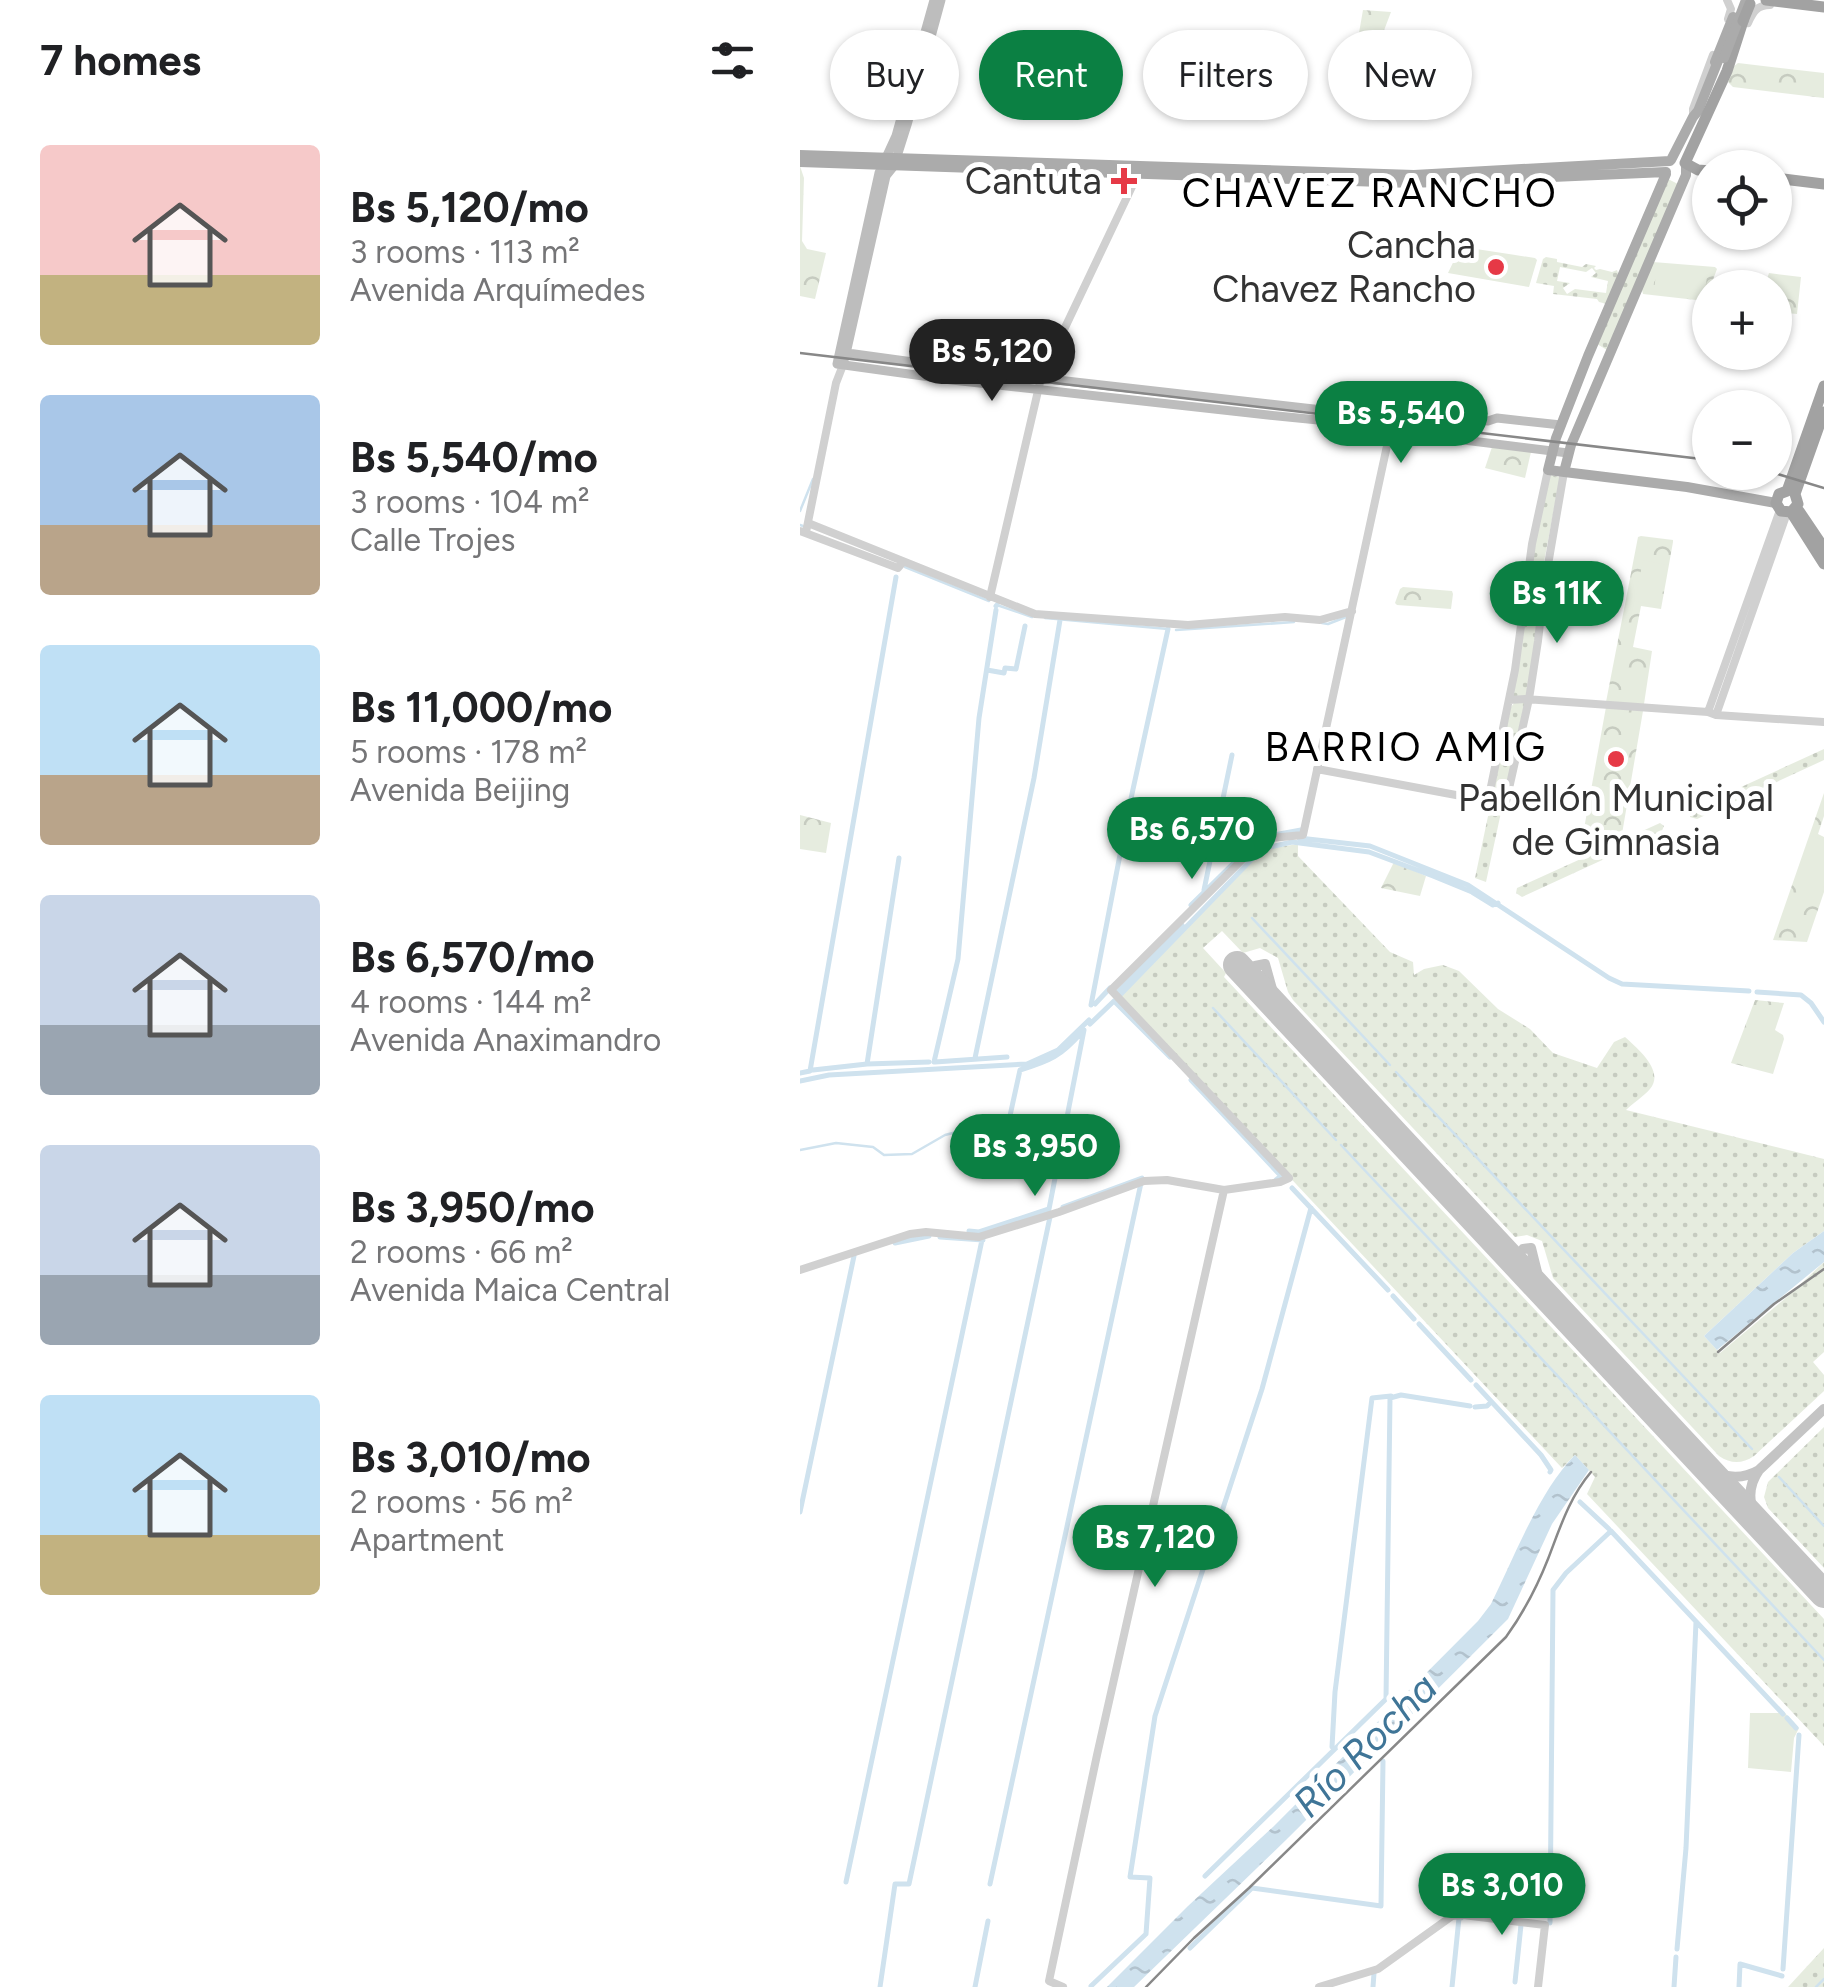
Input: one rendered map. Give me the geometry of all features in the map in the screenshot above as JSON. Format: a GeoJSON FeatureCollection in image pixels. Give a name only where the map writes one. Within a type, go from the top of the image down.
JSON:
{"type":"FeatureCollection","features":[{"type":"Feature","properties":{"kind":"highway"},"geometry":{"type":"LineString","coordinates":[[1804,0],[1824,7]]}},
{"type":"Feature","properties":{"kind":"highway"},"geometry":{"type":"LineString","coordinates":[[1692,171],[1685,170],[1696,123],[1706,120],[1727,72],[1739,18],[1748,2],[1824,7]]}},
{"type":"Feature","properties":{"kind":"highway"},"geometry":{"type":"LineString","coordinates":[[1792,183],[1824,186]]}},
{"type":"Feature","properties":{"kind":"highway"},"geometry":{"type":"LineString","coordinates":[[1824,386],[1786,503],[1824,564]]}},
{"type":"Feature","properties":{"kind":"highway"},"geometry":{"type":"LineString","coordinates":[[1786,503],[1824,412]]}},
{"type":"Feature","properties":{"kind":"highway"},"geometry":{"type":"LineString","coordinates":[[1786,503],[1824,548]]}},
{"type":"Feature","properties":{"kind":"highway"},"geometry":{"type":"LineString","coordinates":[[1814,532],[1820,514]]}},
{"type":"Feature","properties":{"kind":"main road"},"geometry":{"type":"LineString","coordinates":[[938,0],[889,162],[840,365],[1375,424],[1391,431],[1568,453]]}},
{"type":"Feature","properties":{"kind":"main road"},"geometry":{"type":"LineString","coordinates":[[1748,2],[1700,117],[1668,167],[1560,425],[1548,468],[1786,503]]}},
{"type":"Feature","properties":{"kind":"main road"},"geometry":{"type":"LineString","coordinates":[[1702,87],[1739,18]]}},
{"type":"Feature","properties":{"kind":"main road"},"geometry":{"type":"LineString","coordinates":[[800,154],[1138,174],[1247,173]]}},
{"type":"Feature","properties":{"kind":"main road"},"geometry":{"type":"LineString","coordinates":[[800,162],[1421,175],[1668,167],[1678,159],[1685,170]]}},
{"type":"Feature","properties":{"kind":"main road"},"geometry":{"type":"LineString","coordinates":[[1668,167],[1676,181],[1685,170]]}},
{"type":"Feature","properties":{"kind":"main road"},"geometry":{"type":"LineString","coordinates":[[1564,470],[1685,170]]}},
{"type":"Feature","properties":{"kind":"main road"},"geometry":{"type":"LineString","coordinates":[[844,353],[1394,415],[1488,421],[1498,418],[1560,425]]}},
{"type":"Feature","properties":{"kind":"main road"},"geometry":{"type":"LineString","coordinates":[[1589,355],[1590,365],[1596,368],[1607,361]]}},
{"type":"Feature","properties":{"kind":"street"},"geometry":{"type":"LineString","coordinates":[[1739,18],[1748,2],[1824,7]]}},
{"type":"Feature","properties":{"kind":"street"},"geometry":{"type":"LineString","coordinates":[[1696,123],[1693,108],[1702,87]]}},
{"type":"Feature","properties":{"kind":"street"},"geometry":{"type":"LineString","coordinates":[[990,597],[1038,389],[1138,174]]}},
{"type":"Feature","properties":{"kind":"street"},"geometry":{"type":"LineString","coordinates":[[840,365],[805,529],[1035,614],[1188,626],[1285,617],[1320,620],[1352,611]]}},
{"type":"Feature","properties":{"kind":"street"},"geometry":{"type":"LineString","coordinates":[[800,1270],[910,1234],[978,1237],[1144,1180],[1224,1190],[1289,1178],[1114,993],[1256,846],[1271,838],[1303,834],[1394,415]]}},
{"type":"Feature","properties":{"kind":"street"},"geometry":{"type":"LineString","coordinates":[[1488,801],[1548,468]]}},
{"type":"Feature","properties":{"kind":"street"},"geometry":{"type":"LineString","coordinates":[[1317,769],[1506,802],[1529,700],[1564,470]]}},
{"type":"Feature","properties":{"kind":"street"},"geometry":{"type":"LineString","coordinates":[[1712,714],[1786,503]]}},
{"type":"Feature","properties":{"kind":"street"},"geometry":{"type":"LineString","coordinates":[[1509,700],[1824,722]]}},
{"type":"Feature","properties":{"kind":"street"},"geometry":{"type":"LineString","coordinates":[[1063,1987],[1049,1981],[1224,1190]]}},
{"type":"Feature","properties":{"kind":"street"},"geometry":{"type":"LineString","coordinates":[[1320,1987],[1378,1969],[1448,1919],[1463,1914],[1545,1925],[1538,1987]]}},
{"type":"Feature","properties":{"kind":"green space"},"geometry":{"type":"Polygon","coordinates":[[[1363,10],[1391,12],[1384,30],[1360,30],[1363,10]]]}},
{"type":"Feature","properties":{"kind":"green space"},"geometry":{"type":"Polygon","coordinates":[[[1738,63],[1824,73],[1824,98],[1733,87],[1728,82],[1738,63]]]}},
{"type":"Feature","properties":{"kind":"green space"},"geometry":{"type":"Polygon","coordinates":[[[800,166],[804,178],[802,241],[807,249],[826,253],[815,299],[800,296],[800,166]]]}},
{"type":"Feature","properties":{"kind":"green space"},"geometry":{"type":"Polygon","coordinates":[[[1666,178],[1678,184],[1607,350],[1597,344],[1666,178]]]}},
{"type":"Feature","properties":{"kind":"green space"},"geometry":{"type":"Polygon","coordinates":[[[1463,247],[1535,258],[1529,287],[1448,273],[1463,247]]]}},
{"type":"Feature","properties":{"kind":"green space"},"geometry":{"type":"Polygon","coordinates":[[[1543,259],[1596,266],[1596,270],[1617,270],[1619,276],[1607,304],[1597,299],[1553,294],[1554,286],[1536,283],[1543,259]],[[1560,267],[1557,281],[1570,283],[1563,288],[1567,294],[1575,289],[1606,293],[1608,281],[1591,277],[1596,273],[1592,268],[1586,272],[1560,267]]]}},
{"type":"Feature","properties":{"kind":"green space"},"geometry":{"type":"Polygon","coordinates":[[[1653,262],[1717,269],[1692,270],[1692,300],[1643,294],[1641,286],[1653,262]]]}},
{"type":"Feature","properties":{"kind":"green space"},"geometry":{"type":"Polygon","coordinates":[[[1657,264],[1708,270],[1692,270],[1692,296],[1654,291],[1657,264]]]}},
{"type":"Feature","properties":{"kind":"green space"},"geometry":{"type":"Polygon","coordinates":[[[1792,276],[1801,277],[1797,314],[1792,314],[1792,276]]]}},
{"type":"Feature","properties":{"kind":"green space"},"geometry":{"type":"Polygon","coordinates":[[[1492,447],[1531,452],[1525,478],[1485,468],[1492,447]]]}},
{"type":"Feature","properties":{"kind":"green space"},"geometry":{"type":"Polygon","coordinates":[[[1550,475],[1560,477],[1541,578],[1526,697],[1512,697],[1535,545],[1550,475]]]}},
{"type":"Feature","properties":{"kind":"green space"},"geometry":{"type":"Polygon","coordinates":[[[1638,537],[1673,540],[1661,609],[1641,606],[1633,647],[1652,651],[1644,704],[1606,702],[1638,537]]]}},
{"type":"Feature","properties":{"kind":"green space"},"geometry":{"type":"Polygon","coordinates":[[[1643,560],[1668,565],[1660,606],[1635,601],[1643,560]]]}},
{"type":"Feature","properties":{"kind":"green space"},"geometry":{"type":"Polygon","coordinates":[[[1403,587],[1452,591],[1451,609],[1397,605],[1403,587]]]}},
{"type":"Feature","properties":{"kind":"green space"},"geometry":{"type":"Polygon","coordinates":[[[1525,701],[1486,882],[1475,878],[1511,707],[1515,702],[1525,701]]]}},
{"type":"Feature","properties":{"kind":"green space"},"geometry":{"type":"Polygon","coordinates":[[[1606,707],[1643,711],[1622,834],[1582,854],[1580,851],[1606,707]]]}},
{"type":"Feature","properties":{"kind":"green space"},"geometry":{"type":"Polygon","coordinates":[[[1824,749],[1824,760],[1697,819],[1690,817],[1691,810],[1824,749]]]}},
{"type":"Feature","properties":{"kind":"green space"},"geometry":{"type":"Polygon","coordinates":[[[1824,793],[1824,816],[1818,834],[1824,837],[1824,892],[1807,942],[1773,940],[1824,793]]]}},
{"type":"Feature","properties":{"kind":"green space"},"geometry":{"type":"Polygon","coordinates":[[[800,815],[831,823],[826,853],[800,849],[800,815]]]}},
{"type":"Feature","properties":{"kind":"green space"},"geometry":{"type":"Polygon","coordinates":[[[1660,823],[1664,826],[1661,833],[1522,897],[1516,893],[1517,888],[1660,823]]]}},
{"type":"Feature","properties":{"kind":"green space"},"geometry":{"type":"Polygon","coordinates":[[[1811,836],[1824,840],[1821,896],[1794,887],[1811,836]]]}},
{"type":"Feature","properties":{"kind":"green space"},"geometry":{"type":"Polygon","coordinates":[[[1298,844],[1298,856],[1390,952],[1413,962],[1414,975],[1443,965],[1459,971],[1553,1053],[1597,1068],[1614,1042],[1625,1037],[1648,1061],[1654,1075],[1650,1089],[1626,1110],[1824,1159],[1824,1231],[1793,1253],[1704,1336],[1720,1353],[1824,1262],[1824,1352],[1813,1362],[1824,1375],[1824,1391],[1754,1456],[1741,1462],[1728,1460],[1719,1456],[1553,1278],[1542,1241],[1527,1235],[1515,1237],[1293,1000],[1278,958],[1260,948],[1243,953],[1222,931],[1203,948],[1226,973],[1224,977],[1824,1619],[1824,1746],[1587,1494],[1595,1477],[1575,1455],[1562,1468],[1120,996],[1255,859],[1273,848],[1298,844]]]}},
{"type":"Feature","properties":{"kind":"green space"},"geometry":{"type":"Polygon","coordinates":[[[1394,862],[1426,876],[1420,896],[1381,888],[1394,862]]]}},
{"type":"Feature","properties":{"kind":"green space"},"geometry":{"type":"Polygon","coordinates":[[[1755,1000],[1784,1003],[1775,1030],[1784,1039],[1773,1074],[1731,1063],[1755,1000]]]}},
{"type":"Feature","properties":{"kind":"green space"},"geometry":{"type":"Polygon","coordinates":[[[1754,1031],[1780,1038],[1771,1071],[1745,1064],[1754,1031]]]}},
{"type":"Feature","properties":{"kind":"green space"},"geometry":{"type":"Polygon","coordinates":[[[1824,1427],[1824,1568],[1768,1508],[1764,1497],[1768,1482],[1824,1427]]]}},
{"type":"Feature","properties":{"kind":"green space"},"geometry":{"type":"Polygon","coordinates":[[[1750,1713],[1785,1713],[1799,1728],[1794,1738],[1791,1772],[1748,1768],[1750,1713]]]}},
{"type":"Feature","properties":{"kind":"green space"},"geometry":{"type":"Polygon","coordinates":[[[1824,1948],[1824,1987],[1788,1987],[1824,1948]]]}},
{"type":"Feature","properties":{"kind":"water"},"geometry":{"type":"Polygon","coordinates":[[[1824,1231],[1824,1262],[1717,1350],[1704,1336],[1793,1253],[1824,1231]]]}},
{"type":"Feature","properties":{"kind":"water","name":"Río Rocha"},"geometry":{"type":"Polygon","coordinates":[[[1575,1455],[1589,1470],[1552,1524],[1508,1619],[1134,1987],[1107,1987],[1478,1621],[1491,1604],[1550,1487],[1575,1455]]]}},
{"type":"Feature","properties":{"kind":"waterway"},"geometry":{"type":"LineString","coordinates":[[800,511],[813,479]]}},
{"type":"Feature","properties":{"kind":"waterway"},"geometry":{"type":"LineString","coordinates":[[905,567],[989,601]]}},
{"type":"Feature","properties":{"kind":"waterway"},"geometry":{"type":"LineString","coordinates":[[800,1073],[810,1071],[896,577]]}},
{"type":"Feature","properties":{"kind":"waterway"},"geometry":{"type":"LineString","coordinates":[[997,605],[1032,617]]}},
{"type":"Feature","properties":{"kind":"waterway"},"geometry":{"type":"LineString","coordinates":[[934,1062],[958,959],[979,718],[996,610]]}},
{"type":"Feature","properties":{"kind":"waterway"},"geometry":{"type":"LineString","coordinates":[[1322,623],[1346,617]]}},
{"type":"Feature","properties":{"kind":"waterway"},"geometry":{"type":"LineString","coordinates":[[1045,618],[1168,629]]}},
{"type":"Feature","properties":{"kind":"waterway"},"geometry":{"type":"LineString","coordinates":[[975,1058],[1034,778],[1060,620]]}},
{"type":"Feature","properties":{"kind":"waterway"},"geometry":{"type":"LineString","coordinates":[[1176,630],[1294,622]]}},
{"type":"Feature","properties":{"kind":"waterway"},"geometry":{"type":"LineString","coordinates":[[987,670],[1004,673],[1005,668],[1016,669],[1025,626]]}},
{"type":"Feature","properties":{"kind":"waterway"},"geometry":{"type":"LineString","coordinates":[[1091,1005],[1168,629]]}},
{"type":"Feature","properties":{"kind":"waterway"},"geometry":{"type":"LineString","coordinates":[[1204,890],[1232,755]]}},
{"type":"Feature","properties":{"kind":"waterway"},"geometry":{"type":"LineString","coordinates":[[1274,835],[1301,830]]}},
{"type":"Feature","properties":{"kind":"waterway"},"geometry":{"type":"LineString","coordinates":[[1299,838],[1370,846],[1468,885],[1622,984],[1749,991]]}},
{"type":"Feature","properties":{"kind":"waterway"},"geometry":{"type":"LineString","coordinates":[[1120,995],[1255,856],[1270,847],[1292,842],[1369,852],[1472,892],[1493,905],[1498,903]]}},
{"type":"Feature","properties":{"kind":"waterway"},"geometry":{"type":"LineString","coordinates":[[1191,905],[1251,846]]}},
{"type":"Feature","properties":{"kind":"waterway"},"geometry":{"type":"LineString","coordinates":[[867,1064],[899,858]]}},
{"type":"Feature","properties":{"kind":"waterway"},"geometry":{"type":"LineString","coordinates":[[1252,918],[1390,1065]]}},
{"type":"Feature","properties":{"kind":"waterway"},"geometry":{"type":"LineString","coordinates":[[1118,992],[1182,925]]}},
{"type":"Feature","properties":{"kind":"waterway"},"geometry":{"type":"LineString","coordinates":[[1095,1004],[1110,988]]}},
{"type":"Feature","properties":{"kind":"waterway"},"geometry":{"type":"LineString","coordinates":[[1757,992],[1801,995],[1824,1022]]}},
{"type":"Feature","properties":{"kind":"waterway"},"geometry":{"type":"LineString","coordinates":[[1090,1024],[1114,1001],[1170,1057]]}},
{"type":"Feature","properties":{"kind":"waterway"},"geometry":{"type":"LineString","coordinates":[[1213,1008],[1336,1140]]}},
{"type":"Feature","properties":{"kind":"waterway"},"geometry":{"type":"LineString","coordinates":[[800,1081],[829,1075],[1027,1064],[1058,1050],[1089,1020]]}},
{"type":"Feature","properties":{"kind":"waterway"},"geometry":{"type":"LineString","coordinates":[[969,1231],[979,1232],[1049,1209],[1084,1030]]}},
{"type":"Feature","properties":{"kind":"waterway"},"geometry":{"type":"LineString","coordinates":[[999,1141],[1006,1134],[1020,1070],[1054,1057],[1082,1032]]}},
{"type":"Feature","properties":{"kind":"waterway"},"geometry":{"type":"LineString","coordinates":[[935,1062],[1007,1057]]}},
{"type":"Feature","properties":{"kind":"waterway"},"geometry":{"type":"LineString","coordinates":[[813,1070],[929,1062]]}},
{"type":"Feature","properties":{"kind":"waterway"},"geometry":{"type":"LineString","coordinates":[[1396,1072],[1752,1449]]}},
{"type":"Feature","properties":{"kind":"waterway"},"geometry":{"type":"LineString","coordinates":[[1191,1080],[1281,1176],[1276,1180]]}},
{"type":"Feature","properties":{"kind":"waterway"},"geometry":{"type":"LineString","coordinates":[[800,1150],[836,1143],[873,1147],[884,1155],[912,1154],[945,1135],[980,1126],[990,1129],[999,1141]]}},
{"type":"Feature","properties":{"kind":"waterway"},"geometry":{"type":"LineString","coordinates":[[1341,1145],[1824,1660]]}},
{"type":"Feature","properties":{"kind":"waterway"},"geometry":{"type":"LineString","coordinates":[[1063,1207],[1142,1178]]}},
{"type":"Feature","properties":{"kind":"waterway"},"geometry":{"type":"LineString","coordinates":[[990,1884],[1141,1183]]}},
{"type":"Feature","properties":{"kind":"waterway"},"geometry":{"type":"LineString","coordinates":[[1292,1188],[1388,1290]]}},
{"type":"Feature","properties":{"kind":"waterway"},"geometry":{"type":"LineString","coordinates":[[1091,1986],[1146,1934],[1150,1878],[1130,1877],[1155,1716],[1262,1389],[1311,1208]]}},
{"type":"Feature","properties":{"kind":"waterway"},"geometry":{"type":"LineString","coordinates":[[880,1987],[895,1884],[909,1884],[1050,1217]]}},
{"type":"Feature","properties":{"kind":"waterway"},"geometry":{"type":"LineString","coordinates":[[895,1243],[929,1236]]}},
{"type":"Feature","properties":{"kind":"waterway"},"geometry":{"type":"LineString","coordinates":[[940,1237],[983,1240]]}},
{"type":"Feature","properties":{"kind":"waterway"},"geometry":{"type":"LineString","coordinates":[[846,1882],[982,1240]]}},
{"type":"Feature","properties":{"kind":"waterway"},"geometry":{"type":"LineString","coordinates":[[800,1512],[854,1256]]}},
{"type":"Feature","properties":{"kind":"waterway"},"geometry":{"type":"LineString","coordinates":[[1393,1296],[1414,1319]]}},
{"type":"Feature","properties":{"kind":"waterway"},"geometry":{"type":"LineString","coordinates":[[1419,1324],[1471,1380]]}},
{"type":"Feature","properties":{"kind":"waterway"},"geometry":{"type":"LineString","coordinates":[[1476,1385],[1541,1455],[1550,1472]]}},
{"type":"Feature","properties":{"kind":"waterway","name":"Río Rocha"},"geometry":{"type":"LineString","coordinates":[[1205,1876],[1386,1699],[1390,1398],[1401,1395],[1470,1406]]}},
{"type":"Feature","properties":{"kind":"waterway","name":"Río Rocha"},"geometry":{"type":"LineString","coordinates":[[1334,1748],[1335,1692],[1372,1398],[1391,1396]]}},
{"type":"Feature","properties":{"kind":"waterway"},"geometry":{"type":"LineString","coordinates":[[1475,1407],[1490,1403]]}},
{"type":"Feature","properties":{"kind":"waterway"},"geometry":{"type":"LineString","coordinates":[[1779,1477],[1824,1526]]}},
{"type":"Feature","properties":{"kind":"waterway"},"geometry":{"type":"LineString","coordinates":[[1580,1502],[1609,1529]]}},
{"type":"Feature","properties":{"kind":"waterway"},"geometry":{"type":"LineString","coordinates":[[1550,1923],[1553,1590],[1611,1531],[1783,1714]]}},
{"type":"Feature","properties":{"kind":"waterway"},"geometry":{"type":"LineString","coordinates":[[1677,1949],[1686,1848],[1696,1622]]}},
{"type":"Feature","properties":{"kind":"waterway"},"geometry":{"type":"LineString","coordinates":[[1787,1718],[1796,1728]]}},
{"type":"Feature","properties":{"kind":"waterway"},"geometry":{"type":"LineString","coordinates":[[1783,1969],[1799,1735]]}},
{"type":"Feature","properties":{"kind":"waterway","name":"Río Rocha"},"geometry":{"type":"LineString","coordinates":[[1190,1948],[1252,1888],[1381,1906],[1383,1761]]}},
{"type":"Feature","properties":{"kind":"waterway"},"geometry":{"type":"LineString","coordinates":[[1452,1987],[1461,1918]]}},
{"type":"Feature","properties":{"kind":"waterway"},"geometry":{"type":"LineString","coordinates":[[975,1987],[988,1921]]}},
{"type":"Feature","properties":{"kind":"waterway"},"geometry":{"type":"LineString","coordinates":[[1515,1982],[1521,1925]]}},
{"type":"Feature","properties":{"kind":"waterway"},"geometry":{"type":"LineString","coordinates":[[1674,1987],[1676,1957]]}},
{"type":"Feature","properties":{"kind":"waterway"},"geometry":{"type":"LineString","coordinates":[[1739,1987],[1740,1964],[1782,1976]]}},
{"type":"Feature","properties":{"kind":"waterway"},"geometry":{"type":"LineString","coordinates":[[1373,1987],[1374,1973]]}},
{"type":"Feature","properties":{"kind":"waterway"},"geometry":{"type":"LineString","coordinates":[[1816,1987],[1824,1979]]}},
{"type":"Feature","properties":{"kind":"taxiway"},"geometry":{"type":"LineString","coordinates":[[1255,966],[1265,964],[1277,1007]]}},
{"type":"Feature","properties":{"kind":"taxiway"},"geometry":{"type":"LineString","coordinates":[[1523,1249],[1531,1248],[1542,1292]]}},
{"type":"Feature","properties":{"kind":"taxiway"},"geometry":{"type":"LineString","coordinates":[[1759,1470],[1824,1409]]}},
{"type":"Feature","properties":{"kind":"taxiway"},"geometry":{"type":"LineString","coordinates":[[1704,1465],[1731,1476],[1759,1470],[1750,1495],[1756,1521]]}},
{"type":"Feature","properties":{"kind":"runway"},"geometry":{"type":"LineString","coordinates":[[1237,965],[1824,1594]]}},
{"type":"Feature","properties":{"kind":"tram line"},"geometry":{"type":"LineString","coordinates":[[800,353],[1692,458]]}},
{"type":"Feature","properties":{"kind":"tram line"},"geometry":{"type":"LineString","coordinates":[[1792,478],[1824,488]]}},
{"type":"Feature","properties":{"kind":"tram line"},"geometry":{"type":"LineString","coordinates":[[1718,1352],[1774,1304],[1824,1269]]}},
{"type":"Feature","properties":{"kind":"tram line"},"geometry":{"type":"LineString","coordinates":[[1146,1987],[1506,1637],[1535,1589],[1571,1503],[1591,1472]]}},
{"type":"Feature","properties":{"kind":"place","name":"Cantuta"},"geometry":{"type":"Point","coordinates":[1124,181]}},
{"type":"Feature","properties":{"kind":"place","name":"Cancha Chavez Rancho"},"geometry":{"type":"Point","coordinates":[1496,267]}},
{"type":"Feature","properties":{"kind":"place","name":"Pabellón Municipal de Gimnasia"},"geometry":{"type":"Point","coordinates":[1616,759]}},
{"type":"Feature","properties":{"kind":"district","name":"CHAVEZ RANCHO"},"geometry":{"type":"Point","coordinates":[1370,193]}},
{"type":"Feature","properties":{"kind":"district","name":"BARRIO AMIG"},"geometry":{"type":"Point","coordinates":[1406,747]}}]}
